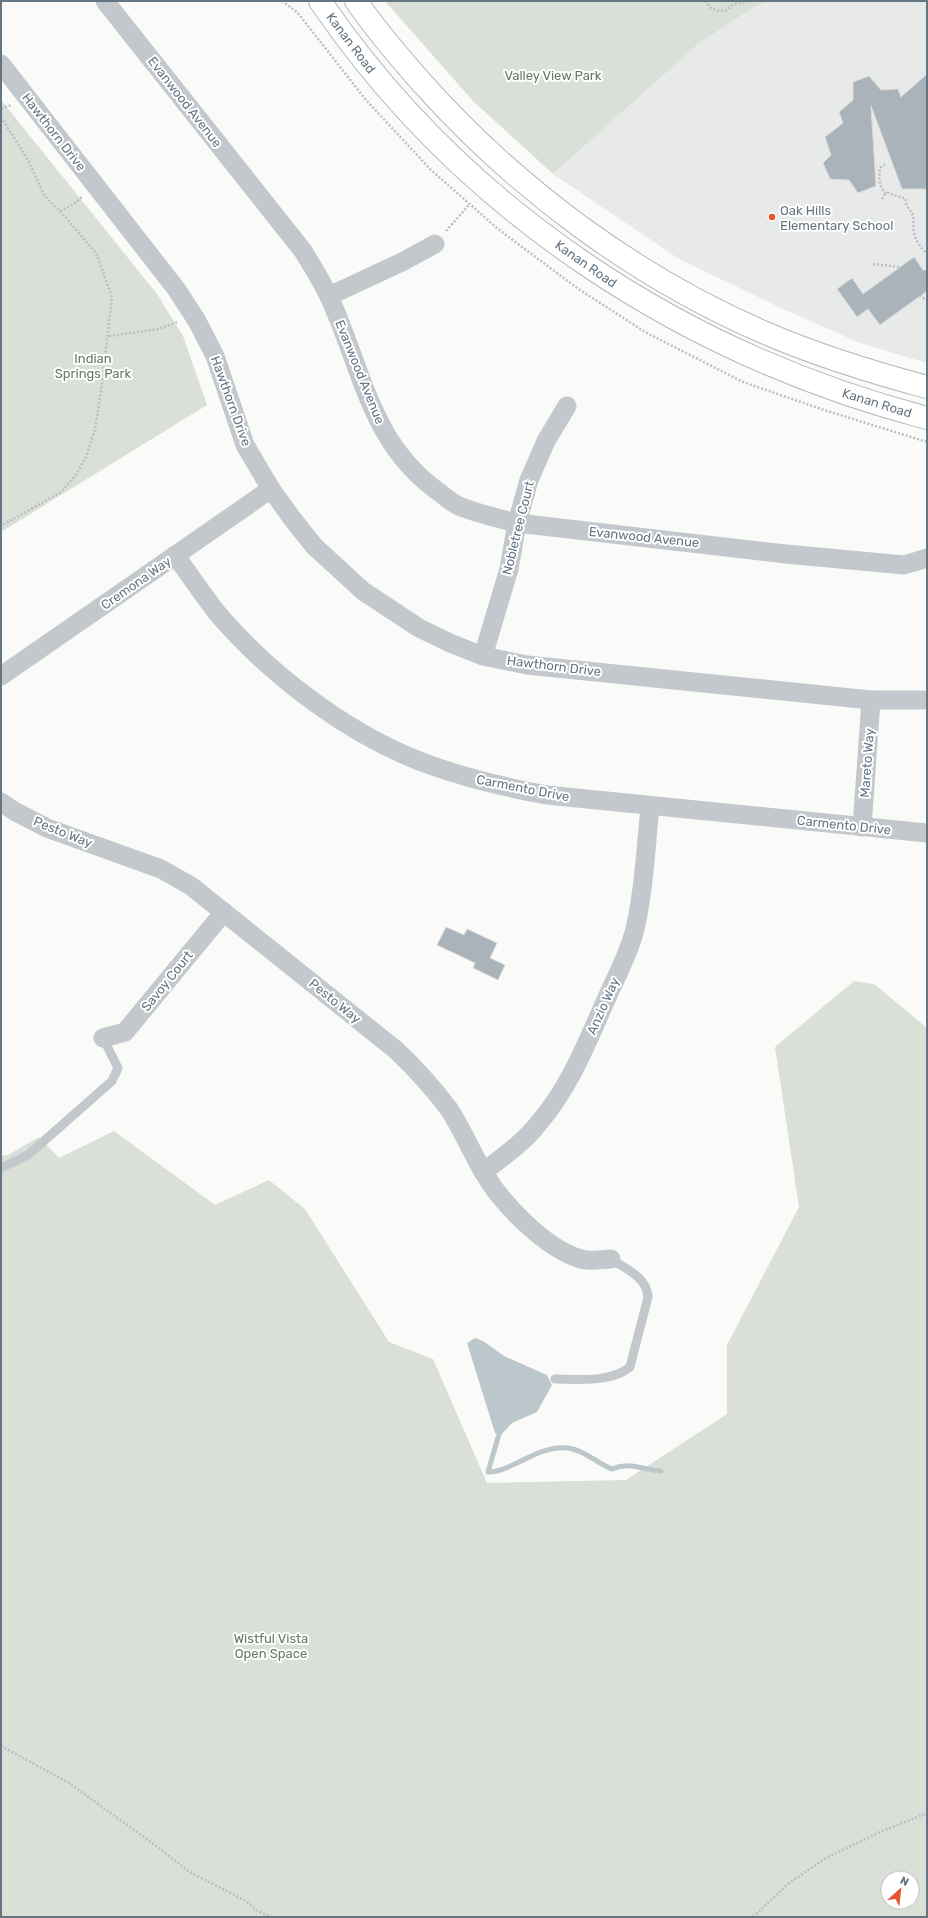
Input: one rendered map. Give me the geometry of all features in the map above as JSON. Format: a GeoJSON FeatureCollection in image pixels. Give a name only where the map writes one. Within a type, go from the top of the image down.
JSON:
{"type":"FeatureCollection","features":[{"type":"Feature","properties":{"kind":"main road","name":"Kanan Road"},"geometry":{"type":"LineString","coordinates":[[320,1],[342,34],[381,81],[425,130],[472,176],[522,218],[569,254],[626,292],[688,327],[812,382],[880,406],[927,418]]}},
{"type":"Feature","properties":{"kind":"main road"},"geometry":{"type":"LineString","coordinates":[[356,1],[403,61],[446,109],[492,155],[542,197],[589,232],[643,268],[704,303],[763,332],[826,356],[927,387]]}},
{"type":"Feature","properties":{"kind":"street","name":"Evanwood Avenue"},"geometry":{"type":"LineString","coordinates":[[105,1],[303,251],[318,274],[329,296],[374,414],[389,440],[404,461],[428,484],[458,505],[492,517],[517,523],[786,554],[904,565],[927,558]]}},
{"type":"Feature","properties":{"kind":"street","name":"Hawthorn Drive"},"geometry":{"type":"LineString","coordinates":[[1,64],[176,290],[192,314],[215,356],[245,445],[271,489],[290,517],[314,546],[363,591],[419,628],[450,643],[483,656],[527,665],[871,700],[927,700]]}},
{"type":"Feature","properties":{"kind":"street"},"geometry":{"type":"LineString","coordinates":[[329,296],[402,262],[435,244]]}},
{"type":"Feature","properties":{"kind":"street","name":"Nobletree Court"},"geometry":{"type":"LineString","coordinates":[[483,656],[509,569],[517,523],[529,480],[546,441],[567,406]]}},
{"type":"Feature","properties":{"kind":"street","name":"Cremona Way"},"geometry":{"type":"LineString","coordinates":[[1,676],[271,489]]}},
{"type":"Feature","properties":{"kind":"street","name":"Carmento Drive"},"geometry":{"type":"LineString","coordinates":[[175,555],[218,613],[264,662],[315,703],[375,741],[432,766],[495,785],[547,795],[927,833]]}},
{"type":"Feature","properties":{"kind":"street","name":"Mareto Way"},"geometry":{"type":"LineString","coordinates":[[862,827],[871,700]]}},
{"type":"Feature","properties":{"kind":"street","name":"Pesto Way"},"geometry":{"type":"LineString","coordinates":[[1,802],[14,811],[47,828],[161,869],[191,886],[396,1050],[415,1068],[449,1110],[483,1172],[517,1216],[534,1232],[556,1247],[582,1259],[611,1259]]}},
{"type":"Feature","properties":{"kind":"street","name":"Anzio Way"},"geometry":{"type":"LineString","coordinates":[[483,1172],[511,1151],[538,1125],[561,1095],[575,1069],[625,956],[634,931],[641,895],[650,806]]}},
{"type":"Feature","properties":{"kind":"street","name":"Savoy Court"},"geometry":{"type":"LineString","coordinates":[[103,1038],[125,1032],[224,912]]}},
{"type":"Feature","properties":{"kind":"lane"},"geometry":{"type":"LineString","coordinates":[[1,1168],[28,1155],[112,1081],[118,1068],[103,1038]]}},
{"type":"Feature","properties":{"kind":"lane"},"geometry":{"type":"LineString","coordinates":[[555,1379],[609,1377],[630,1367],[648,1297],[648,1290],[640,1278],[611,1259]]}},
{"type":"Feature","properties":{"kind":"path"},"geometry":{"type":"LineString","coordinates":[[705,1],[718,11],[725,11],[734,4],[750,1]]}},
{"type":"Feature","properties":{"kind":"path"},"geometry":{"type":"LineString","coordinates":[[1,117],[28,160],[44,195],[96,252],[112,297],[109,336],[95,429],[86,457],[74,476],[61,492],[1,526]]}},
{"type":"Feature","properties":{"kind":"path"},"geometry":{"type":"LineString","coordinates":[[885,164],[880,168],[879,181],[882,189],[886,193],[906,200],[905,203],[914,220],[914,232],[923,250],[927,253]]}},
{"type":"Feature","properties":{"kind":"path"},"geometry":{"type":"LineString","coordinates":[[60,211],[74,204],[95,185]]}},
{"type":"Feature","properties":{"kind":"path"},"geometry":{"type":"LineString","coordinates":[[882,199],[886,193]]}},
{"type":"Feature","properties":{"kind":"path"},"geometry":{"type":"LineString","coordinates":[[435,244],[469,205]]}},
{"type":"Feature","properties":{"kind":"path"},"geometry":{"type":"LineString","coordinates":[[873,264],[900,267]]}},
{"type":"Feature","properties":{"kind":"path"},"geometry":{"type":"LineString","coordinates":[[920,295],[927,299]]}},
{"type":"Feature","properties":{"kind":"path"},"geometry":{"type":"LineString","coordinates":[[109,336],[159,329],[180,321],[192,314]]}},
{"type":"Feature","properties":{"kind":"path"},"geometry":{"type":"LineString","coordinates":[[1,1746],[69,1783],[159,1848],[188,1871],[246,1901],[256,1910],[271,1917]]}},
{"type":"Feature","properties":{"kind":"path"},"geometry":{"type":"LineString","coordinates":[[753,1917],[789,1883],[826,1858],[880,1832],[927,1813]]}},
{"type":"Feature","properties":{"kind":"shaded area","name":"Oak Hills Elementary School"},"geometry":{"type":"Polygon","coordinates":[[[767,1],[927,1],[927,363],[860,343],[783,309],[679,259],[553,174],[698,44],[751,9],[767,1]]]}},
{"type":"Feature","properties":{"kind":"shaded area"},"geometry":{"type":"Polygon","coordinates":[[[475,1338],[483,1341],[504,1356],[547,1375],[552,1385],[537,1412],[512,1423],[501,1435],[495,1433],[467,1343],[475,1338]]]}},
{"type":"Feature","properties":{"kind":"green space","name":"Valley View Park"},"geometry":{"type":"Polygon","coordinates":[[[385,1],[767,1],[751,9],[698,44],[553,174],[473,101],[385,1]]]}},
{"type":"Feature","properties":{"kind":"green space","name":"Indian Springs Park"},"geometry":{"type":"Polygon","coordinates":[[[1,100],[157,294],[183,336],[207,405],[1,532],[1,100]]]}},
{"type":"Feature","properties":{"kind":"green space","name":"Wistful Vista Open Space"},"geometry":{"type":"Polygon","coordinates":[[[854,981],[874,984],[927,1028],[927,1917],[1,1917],[1,1156],[8,1155],[39,1137],[59,1158],[114,1131],[215,1205],[269,1180],[305,1209],[389,1342],[433,1359],[487,1483],[626,1480],[727,1414],[727,1345],[799,1207],[775,1047],[854,981]]]}},
{"type":"Feature","properties":{"kind":"building"},"geometry":{"type":"Polygon","coordinates":[[[927,74],[927,189],[902,189],[871,106],[876,186],[858,193],[849,180],[830,179],[823,163],[831,155],[825,137],[843,123],[839,112],[853,100],[853,82],[869,76],[881,90],[898,89],[901,97],[927,74]]]}},
{"type":"Feature","properties":{"kind":"building"},"geometry":{"type":"Polygon","coordinates":[[[914,257],[923,270],[927,270],[927,291],[880,325],[868,309],[857,317],[837,289],[852,278],[863,294],[914,257]]]}},
{"type":"Feature","properties":{"kind":"building"},"geometry":{"type":"Polygon","coordinates":[[[446,927],[464,935],[467,929],[497,943],[490,958],[505,965],[498,980],[473,968],[475,963],[437,945],[446,927]]]}},
{"type":"Feature","properties":{"kind":"waterway"},"geometry":{"type":"LineString","coordinates":[[499,1434],[488,1472],[506,1468],[546,1450],[557,1448],[568,1448],[580,1451],[612,1469],[631,1466],[661,1471]]}},
{"type":"Feature","properties":{"kind":"place","name":"Oak Hills Elementary School"},"geometry":{"type":"Point","coordinates":[772,217]}}]}
